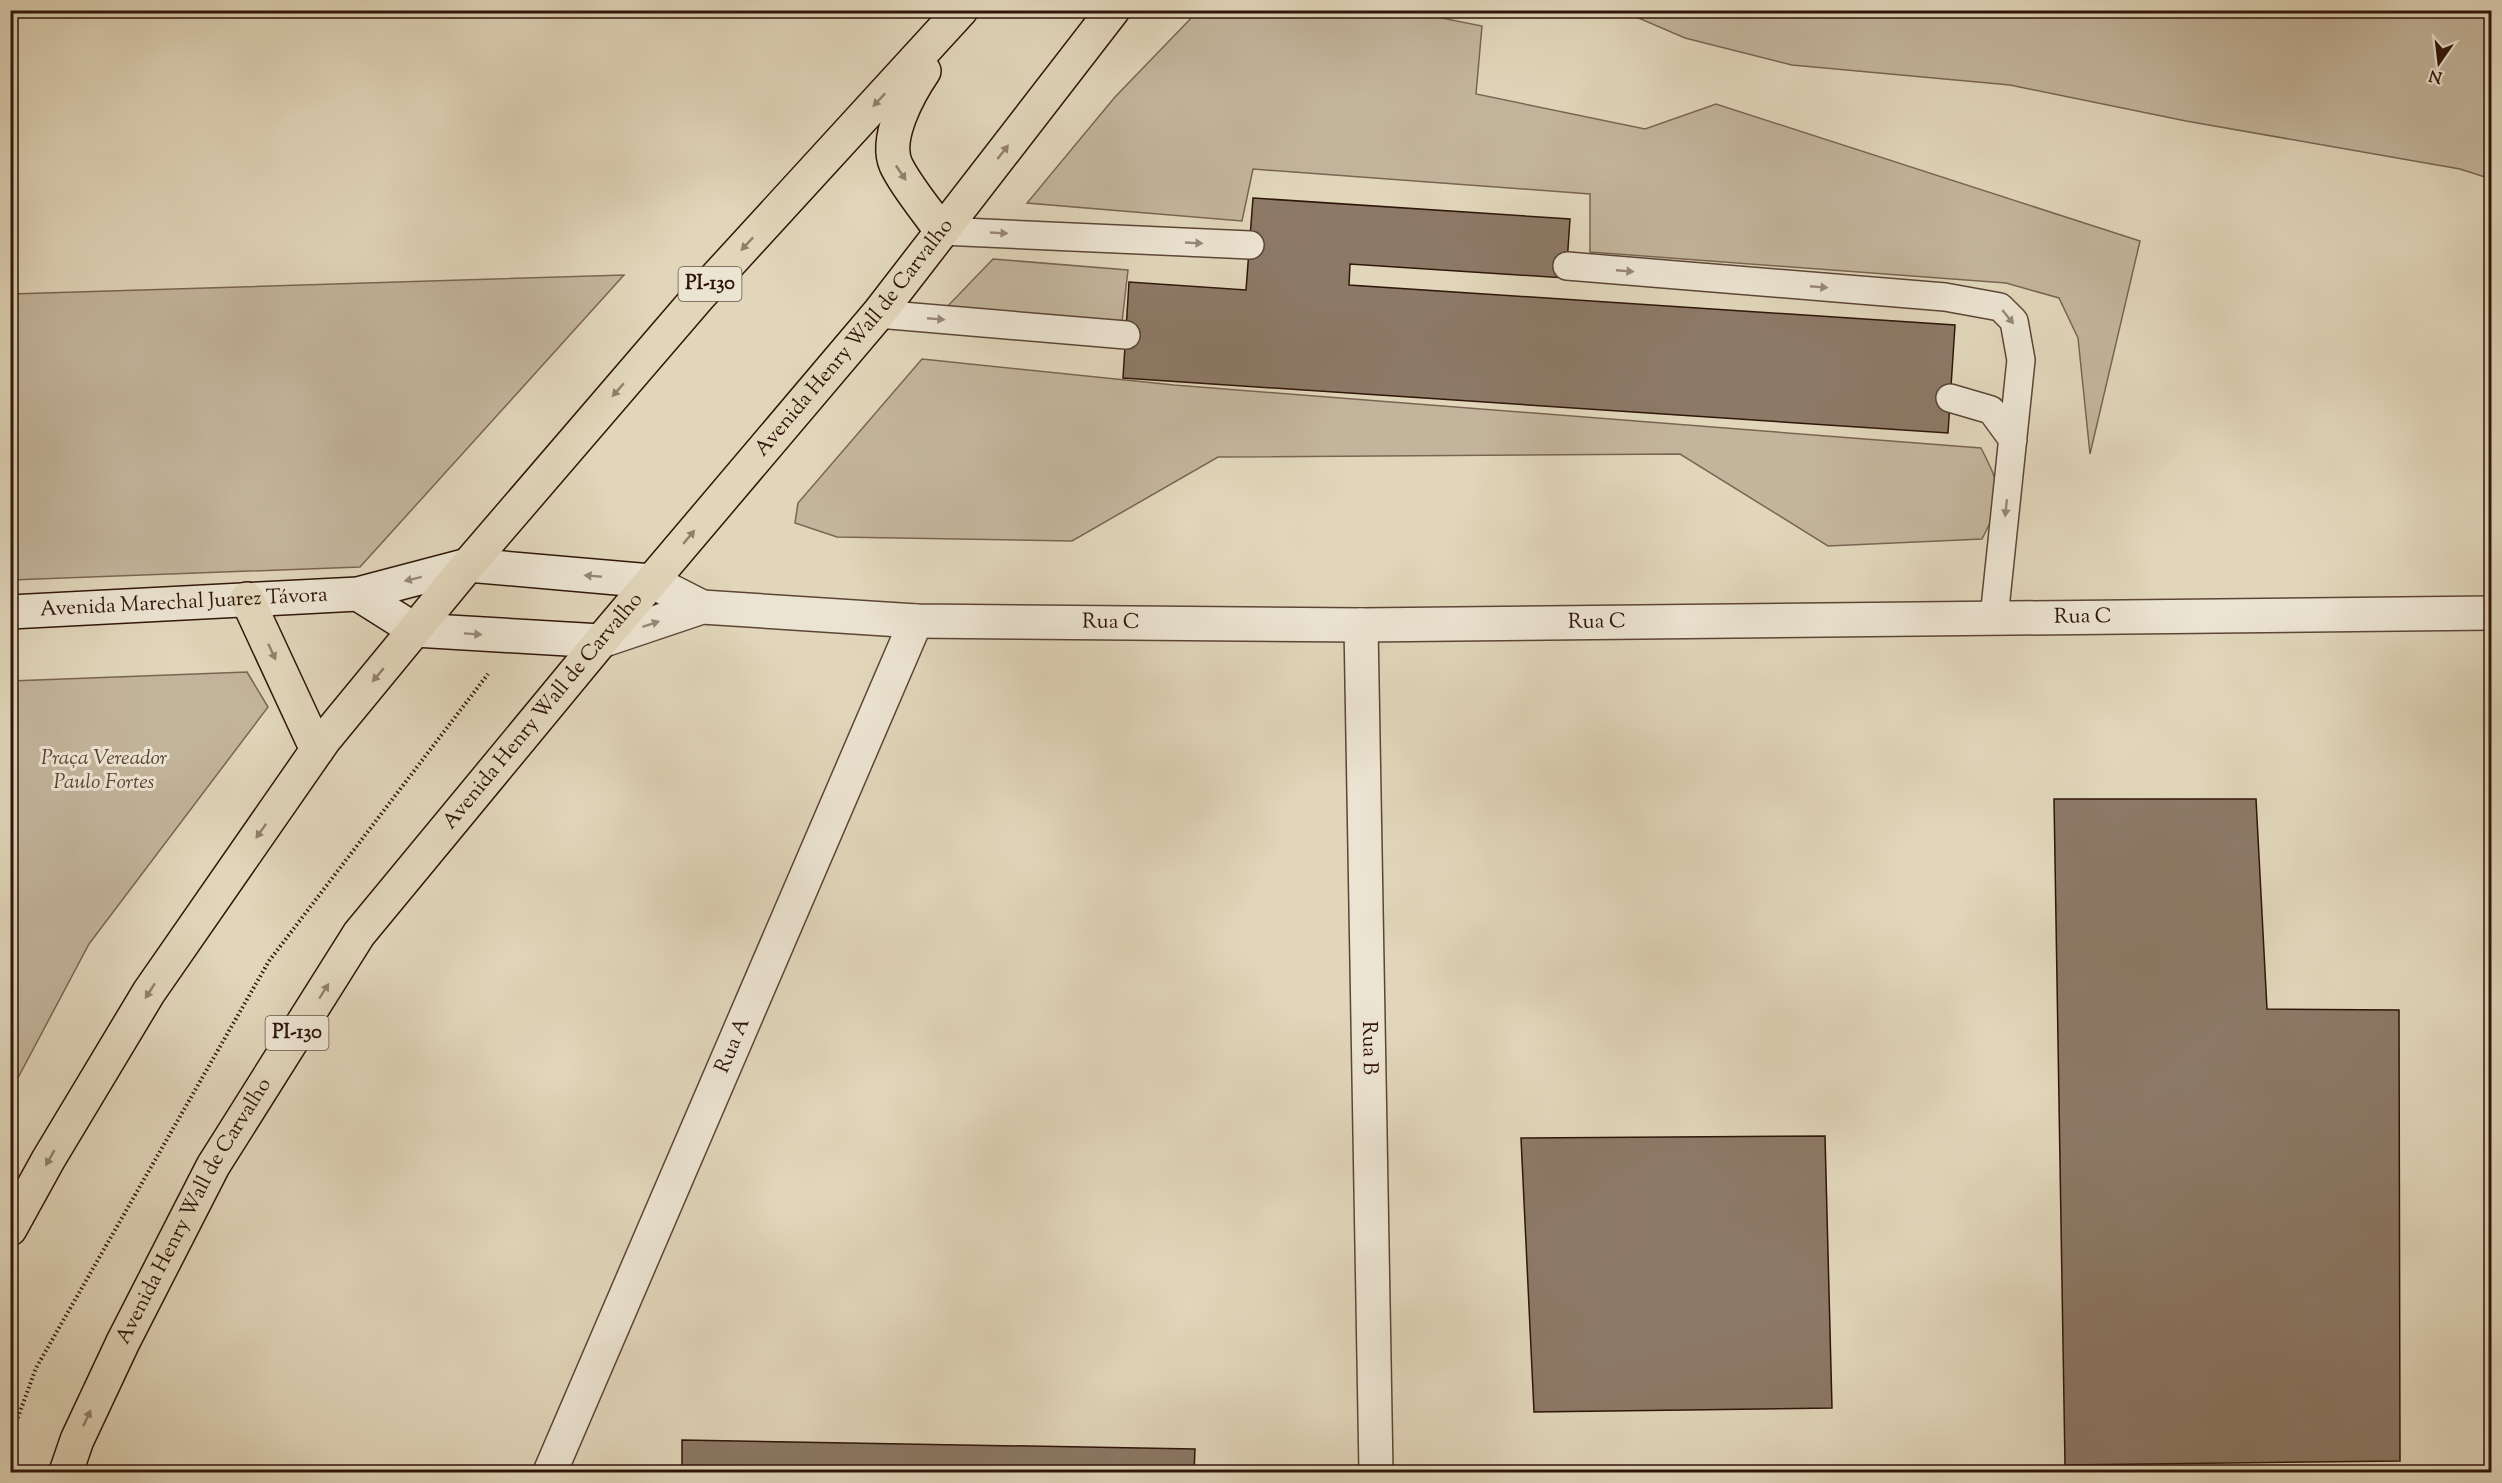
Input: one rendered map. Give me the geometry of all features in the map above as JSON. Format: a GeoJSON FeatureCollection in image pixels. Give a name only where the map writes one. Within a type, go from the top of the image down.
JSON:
{"type":"FeatureCollection","features":[{"type":"Feature","properties":{"kind":"main road","name":"PI-130"},"geometry":{"type":"LineString","coordinates":[[10,1229],[48,1160],[149,992],[317,750],[468,565],[700,295],[961,10]]}},
{"type":"Feature","properties":{"kind":"main road"},"geometry":{"type":"LineString","coordinates":[[941,231],[895,164],[894,140],[901,108],[967,10]]}},
{"type":"Feature","properties":{"kind":"main road","name":"Avenida Henry Wall de Carvalho"},"geometry":{"type":"LineString","coordinates":[[66,1473],[77,1440],[123,1342],[213,1166],[359,934],[651,581],[878,314],[1113,10]]}},
{"type":"Feature","properties":{"kind":"main road"},"geometry":{"type":"LineString","coordinates":[[247,599],[317,750]]}},
{"type":"Feature","properties":{"kind":"street","name":"Avenida Marechal Juarez Távora"},"geometry":{"type":"LineString","coordinates":[[10,612],[358,594],[468,565],[651,581]]}},
{"type":"Feature","properties":{"kind":"street","name":"Rua C"},"geometry":{"type":"LineString","coordinates":[[651,581],[702,607]]}},
{"type":"Feature","properties":{"kind":"street"},"geometry":{"type":"LineString","coordinates":[[358,594],[415,630],[515,638],[601,641]]}},
{"type":"Feature","properties":{"kind":"street","name":"Rua C"},"geometry":{"type":"LineString","coordinates":[[601,641],[702,607],[916,621],[1361,625],[2492,613]]}},
{"type":"Feature","properties":{"kind":"street","name":"Rua A"},"geometry":{"type":"LineString","coordinates":[[550,1473],[916,621]]}},
{"type":"Feature","properties":{"kind":"street","name":"Rua B"},"geometry":{"type":"LineString","coordinates":[[1361,625],[1376,1473]]}},
{"type":"Feature","properties":{"kind":"lane"},"geometry":{"type":"LineString","coordinates":[[941,231],[1250,245]]}},
{"type":"Feature","properties":{"kind":"lane"},"geometry":{"type":"LineString","coordinates":[[1567,266],[1945,297],[2000,307],[2014,321],[2021,360],[1994,618]]}},
{"type":"Feature","properties":{"kind":"lane"},"geometry":{"type":"LineString","coordinates":[[878,314],[1126,335]]}},
{"type":"Feature","properties":{"kind":"lane"},"geometry":{"type":"LineString","coordinates":[[1950,398],[1991,410],[2013,440]]}},
{"type":"Feature","properties":{"kind":"path"},"geometry":{"type":"LineString","coordinates":[[10,1439],[36,1368],[269,961],[515,638]]}},
{"type":"Feature","properties":{"kind":"green space"},"geometry":{"type":"Polygon","coordinates":[[[1198,11],[1407,11],[1482,26],[1476,94],[1645,129],[1716,104],[2140,241],[2090,454],[2078,338],[2059,298],[2006,283],[1590,252],[1590,194],[1253,169],[1242,221],[1027,203],[1115,97],[1198,11]]]}},
{"type":"Feature","properties":{"kind":"green space"},"geometry":{"type":"Polygon","coordinates":[[[1634,11],[2491,11],[2491,179],[2460,169],[2186,121],[2010,85],[1792,65],[1685,38],[1636,17],[1634,11]]]}},
{"type":"Feature","properties":{"kind":"green space"},"geometry":{"type":"Polygon","coordinates":[[[993,259],[1128,270],[1122,322],[943,311],[993,259]]]}},
{"type":"Feature","properties":{"kind":"green space"},"geometry":{"type":"Polygon","coordinates":[[[624,275],[360,567],[11,580],[11,294],[624,275]]]}},
{"type":"Feature","properties":{"kind":"green space"},"geometry":{"type":"Polygon","coordinates":[[[922,359],[1174,385],[1981,448],[1996,484],[1997,503],[1982,539],[1828,546],[1680,454],[1218,457],[1072,541],[837,537],[795,523],[798,503],[922,359]]]}},
{"type":"Feature","properties":{"kind":"green space","name":"Praça Vereador Paulo Fortes"},"geometry":{"type":"Polygon","coordinates":[[[247,672],[268,707],[89,944],[11,1091],[11,681],[247,672]]]}},
{"type":"Feature","properties":{"kind":"building"},"geometry":{"type":"Polygon","coordinates":[[[1253,198],[1570,219],[1566,278],[1350,264],[1349,285],[1955,325],[1948,433],[1123,378],[1129,282],[1246,290],[1253,198]]]}},
{"type":"Feature","properties":{"kind":"building"},"geometry":{"type":"Polygon","coordinates":[[[2054,799],[2256,799],[2267,1009],[2399,1010],[2400,1461],[2065,1465],[2054,799]]]}},
{"type":"Feature","properties":{"kind":"building"},"geometry":{"type":"Polygon","coordinates":[[[1825,1136],[1832,1408],[1534,1412],[1521,1138],[1825,1136]]]}},
{"type":"Feature","properties":{"kind":"building"},"geometry":{"type":"Polygon","coordinates":[[[682,1440],[1195,1449],[1194,1472],[682,1472],[682,1440]]]}}]}
